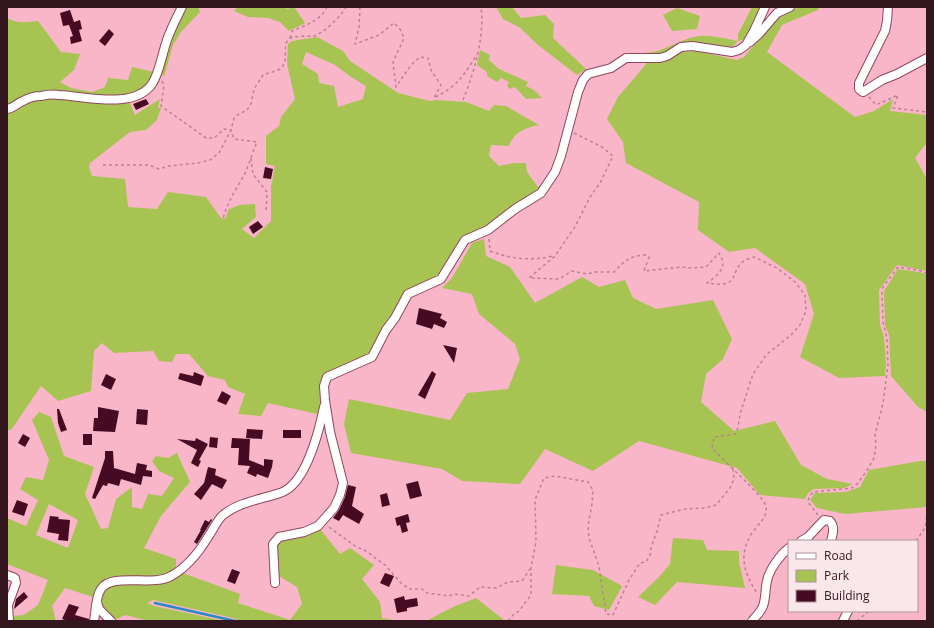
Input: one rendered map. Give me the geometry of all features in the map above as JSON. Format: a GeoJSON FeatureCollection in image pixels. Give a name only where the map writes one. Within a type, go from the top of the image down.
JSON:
{"type":"FeatureCollection","features":[{"type":"Feature","properties":{"kind":"street"},"geometry":{"type":"LineString","coordinates":[[7,109],[12,108],[22,101],[38,96],[59,95],[111,99],[129,98],[143,92],[152,83],[166,41],[182,7]]}},
{"type":"Feature","properties":{"kind":"street"},"geometry":{"type":"LineString","coordinates":[[746,45],[754,31],[764,7]]}},
{"type":"Feature","properties":{"kind":"street"},"geometry":{"type":"LineString","coordinates":[[275,583],[273,544],[279,538],[310,530],[322,522],[334,508],[340,495],[343,483],[330,432],[325,400],[324,386],[327,377],[372,357],[386,330],[395,318],[408,294],[441,279],[465,240],[488,230],[510,212],[541,193],[555,172],[561,156],[578,92],[583,80],[588,74],[611,68],[626,58],[664,57],[681,47],[692,46],[732,52],[739,50],[759,34],[778,13],[790,7]]}},
{"type":"Feature","properties":{"kind":"street"},"geometry":{"type":"LineString","coordinates":[[888,7],[888,21],[885,31],[859,84],[859,89],[863,92],[882,80],[927,58]]}},
{"type":"Feature","properties":{"kind":"street"},"geometry":{"type":"LineString","coordinates":[[94,621],[96,599],[101,588],[109,582],[169,578],[179,571],[198,551],[223,515],[237,507],[289,489],[297,480],[308,460],[322,417],[325,400]]}},
{"type":"Feature","properties":{"kind":"street"},"geometry":{"type":"LineString","coordinates":[[803,540],[808,537],[824,520],[830,521],[833,524],[834,531],[831,540]]}},
{"type":"Feature","properties":{"kind":"street"},"geometry":{"type":"LineString","coordinates":[[752,621],[764,603],[770,570],[788,549]]}},
{"type":"Feature","properties":{"kind":"street"},"geometry":{"type":"LineString","coordinates":[[7,575],[15,578],[16,583],[8,605],[9,621]]}},
{"type":"Feature","properties":{"kind":"street"},"geometry":{"type":"LineString","coordinates":[[96,599],[99,609],[111,621]]}},
{"type":"Feature","properties":{"kind":"street"},"geometry":{"type":"LineString","coordinates":[[843,621],[848,612]]}},
{"type":"Feature","properties":{"kind":"path"},"geometry":{"type":"LineString","coordinates":[[103,165],[149,165],[159,169],[169,166],[198,163],[210,160],[219,153],[231,130],[234,118],[247,110],[251,104],[254,89],[263,75],[279,70],[285,63],[286,42],[290,38],[292,31],[319,18],[326,7]]}},
{"type":"Feature","properties":{"kind":"path"},"geometry":{"type":"LineString","coordinates":[[290,38],[314,36],[339,16],[346,7]]}},
{"type":"Feature","properties":{"kind":"path"},"geometry":{"type":"LineString","coordinates":[[360,7],[359,28],[355,44],[379,35],[394,23],[400,29],[404,38],[393,62],[396,87],[411,65],[420,57],[428,58],[431,70],[441,85],[434,98],[446,92],[463,77],[477,54]]}},
{"type":"Feature","properties":{"kind":"path"},"geometry":{"type":"LineString","coordinates":[[464,100],[477,54],[482,21],[481,7]]}},
{"type":"Feature","properties":{"kind":"path"},"geometry":{"type":"LineString","coordinates":[[157,70],[164,86],[161,106],[206,138],[214,138],[224,129],[231,130]]}},
{"type":"Feature","properties":{"kind":"path"},"geometry":{"type":"LineString","coordinates":[[863,92],[876,105],[898,95],[893,108],[927,112]]}},
{"type":"Feature","properties":{"kind":"path"},"geometry":{"type":"LineString","coordinates":[[568,129],[602,147],[613,156],[576,225],[555,256],[529,278],[559,279],[572,271],[587,274],[594,272],[614,272],[637,254],[646,254],[649,257],[644,271],[682,267],[706,267],[719,253],[723,262],[720,271],[717,277],[707,283],[717,285],[728,283],[733,279],[738,268],[746,260],[754,257],[777,268],[795,282],[805,295],[806,311],[800,325],[791,335],[767,354],[753,374],[735,434],[714,437],[712,448],[733,470],[748,482],[766,505],[766,515],[753,532],[743,555],[748,576],[753,587],[764,603]]}},
{"type":"Feature","properties":{"kind":"path"},"geometry":{"type":"LineString","coordinates":[[223,219],[228,202],[244,176],[250,156],[257,142],[234,139],[231,130]]}},
{"type":"Feature","properties":{"kind":"path"},"geometry":{"type":"LineString","coordinates":[[250,156],[253,174],[267,192],[266,213]]}},
{"type":"Feature","properties":{"kind":"path"},"geometry":{"type":"LineString","coordinates":[[488,230],[490,250],[504,256],[540,259],[555,256]]}},
{"type":"Feature","properties":{"kind":"path"},"geometry":{"type":"LineString","coordinates":[[821,522],[820,517],[808,502],[809,497],[813,492],[852,488],[868,469],[874,458],[876,446],[875,435],[883,403],[888,365],[887,338],[883,322],[883,287],[898,267],[927,273]]}},
{"type":"Feature","properties":{"kind":"path"},"geometry":{"type":"LineString","coordinates":[[508,621],[519,611],[531,595],[531,568],[536,542],[535,500],[544,478],[555,476],[588,482],[593,490],[588,526],[589,538],[599,566],[606,614],[613,615],[629,580],[640,564],[646,562],[650,555],[650,548],[657,531],[661,514],[716,505],[730,488],[734,479],[733,470]]}},
{"type":"Feature","properties":{"kind":"path"},"geometry":{"type":"LineString","coordinates":[[917,540],[925,528],[927,515]]}},
{"type":"Feature","properties":{"kind":"path"},"geometry":{"type":"LineString","coordinates":[[322,522],[354,546],[366,551],[385,565],[401,583],[409,589],[422,589],[427,593],[449,596],[453,594],[469,596],[480,587],[496,588],[508,582],[522,581],[531,568]]}},
{"type":"Feature","properties":{"kind":"path"},"geometry":{"type":"LineString","coordinates":[[857,621],[868,612]]}},
{"type":"Feature","properties":{"kind":"green space"},"geometry":{"type":"Polygon","coordinates":[[[185,7],[198,7],[200,12],[181,32],[173,45],[164,77],[159,69],[168,41],[185,7]]]}},
{"type":"Feature","properties":{"kind":"green space"},"geometry":{"type":"Polygon","coordinates":[[[238,7],[283,7],[287,9],[294,7],[305,23],[289,31],[280,22],[268,18],[248,17],[234,11],[238,7]]]}},
{"type":"Feature","properties":{"kind":"green space"},"geometry":{"type":"Polygon","coordinates":[[[496,7],[512,7],[521,18],[545,15],[554,24],[553,38],[586,69],[577,75],[538,45],[519,27],[503,19],[496,7]]]}},
{"type":"Feature","properties":{"kind":"green space"},"geometry":{"type":"Polygon","coordinates":[[[752,7],[760,7],[745,39],[738,41],[738,34],[752,7]]]}},
{"type":"Feature","properties":{"kind":"green space"},"geometry":{"type":"Polygon","coordinates":[[[799,7],[819,7],[818,10],[782,25],[767,52],[855,117],[874,111],[893,99],[890,111],[927,115],[927,145],[925,145],[915,158],[927,179],[927,271],[897,265],[879,290],[880,325],[884,337],[886,363],[885,376],[839,378],[800,357],[814,314],[805,284],[755,248],[729,252],[698,230],[699,202],[626,163],[623,142],[607,119],[618,97],[647,63],[664,62],[682,52],[697,51],[737,60],[744,57],[778,16],[799,7]]]}},
{"type":"Feature","properties":{"kind":"green space"},"geometry":{"type":"Polygon","coordinates":[[[677,8],[700,16],[697,29],[672,31],[663,15],[677,8]]]}},
{"type":"Feature","properties":{"kind":"green space"},"geometry":{"type":"Polygon","coordinates":[[[7,18],[18,22],[38,21],[61,52],[80,54],[74,70],[60,82],[71,88],[92,92],[105,87],[108,78],[128,80],[132,67],[154,72],[149,83],[141,90],[130,95],[106,96],[68,92],[39,96],[7,106],[7,18]]]}},
{"type":"Feature","properties":{"kind":"green space"},"geometry":{"type":"Polygon","coordinates":[[[710,36],[738,41],[731,48],[708,45],[665,54],[625,57],[608,67],[611,62],[616,59],[630,55],[657,51],[695,37],[710,36]]]}},
{"type":"Feature","properties":{"kind":"green space"},"geometry":{"type":"Polygon","coordinates":[[[317,37],[343,51],[350,61],[398,93],[430,101],[466,102],[489,111],[494,105],[506,106],[539,125],[521,131],[514,137],[509,146],[491,145],[489,156],[499,166],[514,163],[526,163],[527,172],[538,187],[546,183],[538,193],[486,229],[474,233],[439,277],[406,294],[370,356],[334,371],[317,414],[268,403],[261,416],[238,414],[245,394],[228,387],[225,380],[208,376],[189,354],[176,354],[172,362],[159,361],[153,351],[114,353],[102,343],[94,351],[91,391],[58,401],[41,386],[11,430],[7,430],[7,112],[23,104],[39,99],[57,98],[111,104],[129,101],[135,115],[160,99],[158,108],[161,108],[157,120],[146,130],[130,132],[90,163],[89,167],[92,176],[125,179],[128,207],[157,209],[168,192],[206,197],[221,218],[225,219],[229,209],[240,205],[255,204],[256,217],[242,229],[254,238],[271,221],[271,187],[275,166],[266,164],[266,136],[279,126],[281,117],[295,99],[287,64],[288,44],[292,41],[317,37]],[[306,52],[302,64],[318,74],[319,83],[334,86],[338,107],[363,99],[366,86],[335,65],[306,52]]]}},
{"type":"Feature","properties":{"kind":"green space"},"geometry":{"type":"Polygon","coordinates":[[[480,50],[490,55],[489,60],[499,69],[528,82],[526,86],[534,90],[542,98],[526,99],[515,87],[510,89],[507,86],[509,82],[501,78],[497,82],[487,76],[487,72],[477,65],[480,50]]]}},
{"type":"Feature","properties":{"kind":"green space"},"geometry":{"type":"Polygon","coordinates":[[[484,239],[486,256],[510,267],[535,303],[582,277],[599,287],[625,280],[633,298],[656,309],[713,300],[732,339],[723,359],[706,374],[701,402],[734,431],[775,421],[801,465],[827,479],[853,484],[844,488],[814,489],[808,493],[805,499],[760,495],[737,468],[639,441],[593,471],[545,449],[520,484],[462,481],[442,469],[351,453],[344,424],[349,399],[450,420],[467,393],[508,389],[520,359],[515,344],[479,314],[472,294],[442,288],[452,278],[472,243],[484,239]]]}},
{"type":"Feature","properties":{"kind":"green space"},"geometry":{"type":"Polygon","coordinates":[[[898,269],[927,274],[927,412],[918,407],[891,376],[889,335],[885,325],[884,291],[898,269]]]}},
{"type":"Feature","properties":{"kind":"green space"},"geometry":{"type":"Polygon","coordinates":[[[39,412],[51,417],[64,456],[94,467],[85,494],[101,529],[108,528],[116,499],[132,487],[132,507],[142,509],[148,494],[162,496],[174,478],[159,471],[152,461],[156,456],[168,458],[177,453],[190,482],[161,516],[144,548],[176,559],[176,571],[166,576],[99,586],[93,597],[65,588],[52,606],[56,621],[13,621],[12,616],[24,615],[38,605],[48,580],[7,564],[7,518],[26,526],[38,500],[20,489],[26,477],[43,480],[49,460],[32,420],[39,412]],[[49,504],[36,535],[68,548],[78,520],[49,504]]]}},
{"type":"Feature","properties":{"kind":"green space"},"geometry":{"type":"Polygon","coordinates":[[[927,461],[927,507],[845,514],[817,508],[810,500],[815,493],[846,492],[860,487],[869,470],[927,461]]]}},
{"type":"Feature","properties":{"kind":"green space"},"geometry":{"type":"Polygon","coordinates":[[[320,529],[340,554],[350,548],[374,565],[362,579],[380,602],[382,618],[399,621],[240,621],[233,618],[153,600],[147,603],[154,606],[225,621],[149,621],[125,615],[115,620],[102,609],[101,595],[110,584],[161,584],[183,573],[240,594],[238,603],[290,620],[302,604],[297,587],[279,576],[276,545],[282,541],[304,537],[320,529]]]}},
{"type":"Feature","properties":{"kind":"green space"},"geometry":{"type":"Polygon","coordinates":[[[673,538],[703,540],[707,550],[739,551],[739,562],[745,588],[677,582],[655,605],[638,597],[670,564],[673,538]]]}},
{"type":"Feature","properties":{"kind":"green space"},"geometry":{"type":"Polygon","coordinates":[[[556,565],[593,570],[622,586],[609,610],[594,606],[589,596],[552,594],[556,565]]]}},
{"type":"Feature","properties":{"kind":"green space"},"geometry":{"type":"Polygon","coordinates":[[[476,598],[504,620],[510,621],[426,621],[453,607],[476,598]]]}},
{"type":"Feature","properties":{"kind":"building"},"geometry":{"type":"Polygon","coordinates":[[[70,10],[74,22],[80,20],[82,29],[79,30],[82,41],[71,44],[70,37],[73,36],[69,25],[63,26],[60,13],[70,10]]]}},
{"type":"Feature","properties":{"kind":"building"},"geometry":{"type":"Polygon","coordinates":[[[109,29],[114,34],[105,46],[99,41],[109,29]]]}},
{"type":"Feature","properties":{"kind":"building"},"geometry":{"type":"Polygon","coordinates":[[[146,99],[149,104],[136,110],[133,104],[146,99]]]}},
{"type":"Feature","properties":{"kind":"building"},"geometry":{"type":"Polygon","coordinates":[[[265,167],[273,169],[271,179],[263,178],[265,167]]]}},
{"type":"Feature","properties":{"kind":"building"},"geometry":{"type":"Polygon","coordinates":[[[258,221],[263,227],[253,234],[249,227],[258,221]]]}},
{"type":"Feature","properties":{"kind":"building"},"geometry":{"type":"Polygon","coordinates":[[[419,308],[442,314],[440,318],[447,322],[444,328],[434,324],[432,329],[416,324],[419,308]]]}},
{"type":"Feature","properties":{"kind":"building"},"geometry":{"type":"Polygon","coordinates":[[[443,345],[457,348],[454,363],[443,345]]]}},
{"type":"Feature","properties":{"kind":"building"},"geometry":{"type":"Polygon","coordinates":[[[432,371],[436,374],[425,399],[418,395],[432,371]]]}},
{"type":"Feature","properties":{"kind":"building"},"geometry":{"type":"Polygon","coordinates":[[[194,372],[204,376],[201,386],[178,379],[180,373],[193,376],[194,372]]]}},
{"type":"Feature","properties":{"kind":"building"},"geometry":{"type":"Polygon","coordinates":[[[106,374],[116,379],[111,390],[101,385],[106,374]]]}},
{"type":"Feature","properties":{"kind":"building"},"geometry":{"type":"Polygon","coordinates":[[[222,391],[231,396],[226,405],[217,401],[222,391]]]}},
{"type":"Feature","properties":{"kind":"building"},"geometry":{"type":"Polygon","coordinates":[[[98,407],[119,411],[115,432],[93,431],[94,418],[98,418],[98,407]]]}},
{"type":"Feature","properties":{"kind":"building"},"geometry":{"type":"Polygon","coordinates":[[[57,409],[59,409],[67,430],[61,432],[58,423],[57,409]]]}},
{"type":"Feature","properties":{"kind":"building"},"geometry":{"type":"Polygon","coordinates":[[[137,409],[148,410],[147,425],[136,424],[137,409]]]}},
{"type":"Feature","properties":{"kind":"building"},"geometry":{"type":"Polygon","coordinates":[[[247,429],[263,430],[262,439],[246,438],[247,429]]]}},
{"type":"Feature","properties":{"kind":"building"},"geometry":{"type":"Polygon","coordinates":[[[283,430],[301,430],[301,438],[283,438],[283,430]]]}},
{"type":"Feature","properties":{"kind":"building"},"geometry":{"type":"Polygon","coordinates":[[[23,434],[30,438],[25,447],[18,443],[23,434]]]}},
{"type":"Feature","properties":{"kind":"building"},"geometry":{"type":"Polygon","coordinates":[[[83,434],[92,434],[92,445],[83,445],[83,434]]]}},
{"type":"Feature","properties":{"kind":"building"},"geometry":{"type":"Polygon","coordinates":[[[210,437],[218,438],[217,448],[209,447],[210,437]]]}},
{"type":"Feature","properties":{"kind":"building"},"geometry":{"type":"Polygon","coordinates":[[[196,438],[208,444],[199,460],[201,461],[198,467],[191,463],[197,450],[177,439],[195,441],[196,438]]]}},
{"type":"Feature","properties":{"kind":"building"},"geometry":{"type":"Polygon","coordinates":[[[232,438],[250,439],[249,460],[264,466],[264,459],[273,460],[268,478],[257,474],[256,477],[247,473],[250,466],[238,465],[239,448],[231,448],[232,438]]]}},
{"type":"Feature","properties":{"kind":"building"},"geometry":{"type":"Polygon","coordinates":[[[105,451],[113,451],[114,468],[135,474],[137,463],[147,465],[146,470],[152,471],[152,477],[143,476],[141,485],[121,479],[119,486],[108,483],[107,486],[103,485],[95,499],[92,498],[105,458],[105,451]]]}},
{"type":"Feature","properties":{"kind":"building"},"geometry":{"type":"Polygon","coordinates":[[[208,467],[216,469],[215,475],[227,480],[222,489],[212,484],[201,500],[194,494],[204,483],[208,467]]]}},
{"type":"Feature","properties":{"kind":"building"},"geometry":{"type":"Polygon","coordinates":[[[418,481],[422,496],[410,499],[406,484],[418,481]]]}},
{"type":"Feature","properties":{"kind":"building"},"geometry":{"type":"Polygon","coordinates":[[[348,485],[356,487],[352,506],[364,514],[359,524],[343,515],[339,521],[333,518],[339,510],[345,497],[348,485]]]}},
{"type":"Feature","properties":{"kind":"building"},"geometry":{"type":"Polygon","coordinates":[[[387,493],[390,505],[382,507],[380,495],[387,493]]]}},
{"type":"Feature","properties":{"kind":"building"},"geometry":{"type":"Polygon","coordinates":[[[17,500],[28,504],[24,516],[12,512],[17,500]]]}},
{"type":"Feature","properties":{"kind":"building"},"geometry":{"type":"Polygon","coordinates":[[[408,514],[410,522],[406,523],[408,531],[402,533],[400,525],[397,526],[395,518],[408,514]]]}},
{"type":"Feature","properties":{"kind":"building"},"geometry":{"type":"Polygon","coordinates":[[[50,516],[59,517],[58,519],[70,520],[68,541],[58,540],[59,534],[47,532],[50,516]]]}},
{"type":"Feature","properties":{"kind":"building"},"geometry":{"type":"Polygon","coordinates":[[[211,519],[212,520],[197,544],[194,542],[205,520],[209,522],[211,519]]]}},
{"type":"Feature","properties":{"kind":"building"},"geometry":{"type":"Polygon","coordinates":[[[232,569],[240,572],[235,584],[227,581],[232,569]]]}},
{"type":"Feature","properties":{"kind":"building"},"geometry":{"type":"Polygon","coordinates":[[[385,573],[394,576],[389,587],[380,583],[385,573]]]}},
{"type":"Feature","properties":{"kind":"building"},"geometry":{"type":"Polygon","coordinates":[[[24,592],[28,597],[14,609],[16,599],[24,592]]]}},
{"type":"Feature","properties":{"kind":"building"},"geometry":{"type":"Polygon","coordinates":[[[404,596],[405,600],[417,598],[418,606],[407,608],[407,611],[397,613],[394,599],[404,596]]]}},
{"type":"Feature","properties":{"kind":"building"},"geometry":{"type":"Polygon","coordinates":[[[69,604],[79,607],[75,615],[89,619],[89,621],[68,621],[62,619],[69,604]]]}},
{"type":"Feature","properties":{"kind":"waterway"},"geometry":{"type":"LineString","coordinates":[[155,603],[235,621]]}}]}
